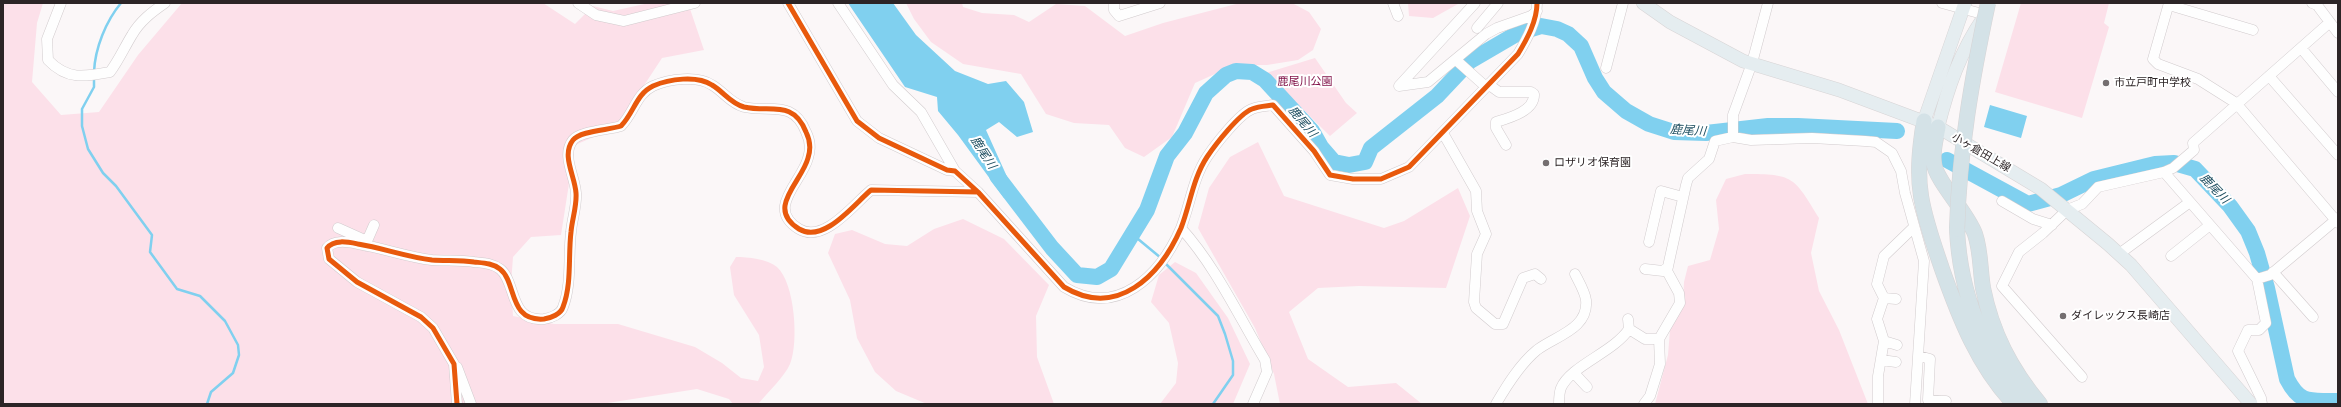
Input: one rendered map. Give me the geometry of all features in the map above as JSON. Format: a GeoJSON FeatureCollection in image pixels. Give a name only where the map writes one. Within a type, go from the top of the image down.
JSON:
{"type":"FeatureCollection","features":[{"type":"Feature","properties":{"kind":"highway"},"geometry":{"type":"LineString","coordinates":[[1987,9],[1967,108],[1960,164],[1957,229],[1962,275],[1977,324],[2004,375],[2026,404]]}},
{"type":"Feature","properties":{"kind":"highway"},"geometry":{"type":"LineString","coordinates":[[1924,121],[1919,178],[1922,202],[1934,248],[1971,342],[1996,384],[2014,404]]}},
{"type":"Feature","properties":{"kind":"highway"},"geometry":{"type":"LineString","coordinates":[[1938,127],[1933,154],[1935,171],[1969,220],[1975,234],[1987,307],[1999,342],[2022,381],[2040,404]]}},
{"type":"Feature","properties":{"kind":"main road","name":"小ヶ倉田上線"},"geometry":{"type":"LineString","coordinates":[[1643,3],[1670,22],[1711,45],[1752,63],[1839,90],[1938,127],[2041,189],[2119,254],[2154,290],[2252,404]]}},
{"type":"Feature","properties":{"kind":"main road"},"geometry":{"type":"LineString","coordinates":[[1938,127],[1950,82],[1965,47],[1991,3]]}},
{"type":"Feature","properties":{"kind":"main road"},"geometry":{"type":"LineString","coordinates":[[1924,121],[1964,6]]}},
{"type":"Feature","properties":{"kind":"street"},"geometry":{"type":"LineString","coordinates":[[61,3],[47,39],[48,60],[65,74],[80,76],[110,72],[120,58],[132,35],[146,17],[165,3]]}},
{"type":"Feature","properties":{"kind":"street"},"geometry":{"type":"LineString","coordinates":[[578,3],[596,15],[624,21],[695,3]]}},
{"type":"Feature","properties":{"kind":"street"},"geometry":{"type":"LineString","coordinates":[[788,3],[857,121],[879,138],[947,170],[955,171]]}},
{"type":"Feature","properties":{"kind":"street"},"geometry":{"type":"LineString","coordinates":[[838,3],[893,86],[921,112],[955,171],[978,192],[1064,287],[1077,295],[1101,298],[1122,296],[1137,287],[1153,274],[1181,228],[1192,192],[1207,158],[1238,120],[1251,109],[1273,105],[1314,151],[1330,175],[1341,178],[1382,179],[1395,174],[1416,162],[1486,85],[1518,54],[1528,38],[1537,7]]}},
{"type":"Feature","properties":{"kind":"street"},"geometry":{"type":"LineString","coordinates":[[1114,3],[1114,10],[1118,16],[1160,3]]}},
{"type":"Feature","properties":{"kind":"street"},"geometry":{"type":"LineString","coordinates":[[1393,3],[1398,16]]}},
{"type":"Feature","properties":{"kind":"street"},"geometry":{"type":"LineString","coordinates":[[1475,3],[1399,86],[1428,82],[1476,42],[1497,28],[1531,16],[1537,7]]}},
{"type":"Feature","properties":{"kind":"street"},"geometry":{"type":"LineString","coordinates":[[1477,28],[1498,3]]}},
{"type":"Feature","properties":{"kind":"street"},"geometry":{"type":"LineString","coordinates":[[1606,68],[1623,3]]}},
{"type":"Feature","properties":{"kind":"street"},"geometry":{"type":"LineString","coordinates":[[1733,138],[1733,115],[1752,63],[1768,3]]}},
{"type":"Feature","properties":{"kind":"street"},"geometry":{"type":"LineString","coordinates":[[1942,3],[1987,9]]}},
{"type":"Feature","properties":{"kind":"street"},"geometry":{"type":"LineString","coordinates":[[2253,30],[2169,4],[2153,59],[2158,64],[2198,79],[2236,103],[2337,221],[2272,274],[2257,279]]}},
{"type":"Feature","properties":{"kind":"street"},"geometry":{"type":"LineString","coordinates":[[2316,4],[2338,33]]}},
{"type":"Feature","properties":{"kind":"street"},"geometry":{"type":"LineString","coordinates":[[2082,377],[2002,286],[2019,252],[2052,225],[2063,206],[2082,204],[2098,187],[2169,170],[2184,159],[2194,150],[2193,143],[2236,103],[2329,23]]}},
{"type":"Feature","properties":{"kind":"street"},"geometry":{"type":"LineString","coordinates":[[2301,48],[2338,92]]}},
{"type":"Feature","properties":{"kind":"street"},"geometry":{"type":"LineString","coordinates":[[1456,60],[1486,85],[1499,92],[1531,92],[1534,94],[1532,103],[1525,109],[1496,122],[1496,128],[1506,145]]}},
{"type":"Feature","properties":{"kind":"street"},"geometry":{"type":"LineString","coordinates":[[2268,76],[2338,155]]}},
{"type":"Feature","properties":{"kind":"street"},"geometry":{"type":"LineString","coordinates":[[338,228],[367,243],[394,254],[433,260],[490,264],[501,270],[518,307],[524,314],[532,319],[554,316],[563,308],[568,287],[571,231],[576,192],[568,154],[574,139],[587,132],[607,130],[621,126],[643,93],[654,86],[691,79],[712,84],[728,100],[741,106],[790,111],[798,118],[809,140],[808,158],[790,190],[785,206],[786,215],[793,225],[803,231],[813,232],[830,226],[871,190],[978,192]]}},
{"type":"Feature","properties":{"kind":"street"},"geometry":{"type":"LineString","coordinates":[[1442,133],[1476,191],[1477,211],[1486,234],[1477,254],[1474,302],[1476,308],[1495,324],[1503,324],[1523,278],[1535,274],[1541,279]]}},
{"type":"Feature","properties":{"kind":"street"},"geometry":{"type":"LineString","coordinates":[[1644,404],[1650,396],[1660,364],[1659,339],[1680,303],[1679,293],[1670,279],[1668,267],[1688,178],[1709,159],[1715,141],[1733,138],[1751,140],[1812,138],[1876,142],[1892,153],[1897,162],[1924,261],[1916,404]]}},
{"type":"Feature","properties":{"kind":"street"},"geometry":{"type":"LineString","coordinates":[[2169,170],[2190,202],[2257,279],[2266,323],[2259,330],[2248,330],[2238,351],[2261,398],[2262,404]]}},
{"type":"Feature","properties":{"kind":"street"},"geometry":{"type":"LineString","coordinates":[[1649,242],[1661,191],[1683,197]]}},
{"type":"Feature","properties":{"kind":"street"},"geometry":{"type":"LineString","coordinates":[[2002,201],[2033,219],[2052,225]]}},
{"type":"Feature","properties":{"kind":"street"},"geometry":{"type":"LineString","coordinates":[[2119,254],[2190,202]]}},
{"type":"Feature","properties":{"kind":"street"},"geometry":{"type":"LineString","coordinates":[[367,243],[374,225]]}},
{"type":"Feature","properties":{"kind":"street"},"geometry":{"type":"LineString","coordinates":[[2171,256],[2210,225]]}},
{"type":"Feature","properties":{"kind":"street"},"geometry":{"type":"LineString","coordinates":[[1878,404],[1878,376],[1882,360],[1884,341],[1877,319],[1884,298],[1876,284],[1884,256],[1914,227]]}},
{"type":"Feature","properties":{"kind":"street"},"geometry":{"type":"LineString","coordinates":[[1181,228],[1198,248],[1213,270],[1265,360],[1267,372],[1253,404]]}},
{"type":"Feature","properties":{"kind":"street"},"geometry":{"type":"LineString","coordinates":[[367,243],[336,242],[327,248],[327,254],[329,259],[357,282],[421,317],[433,328],[454,364],[460,370],[471,404]]}},
{"type":"Feature","properties":{"kind":"street"},"geometry":{"type":"LineString","coordinates":[[1645,269],[1663,271],[1668,267]]}},
{"type":"Feature","properties":{"kind":"street"},"geometry":{"type":"LineString","coordinates":[[1496,404],[1525,361],[1538,350],[1576,326],[1582,317],[1586,310],[1586,299],[1575,274]]}},
{"type":"Feature","properties":{"kind":"street"},"geometry":{"type":"LineString","coordinates":[[2272,274],[2313,317]]}},
{"type":"Feature","properties":{"kind":"street"},"geometry":{"type":"LineString","coordinates":[[1884,298],[1896,299]]}},
{"type":"Feature","properties":{"kind":"street"},"geometry":{"type":"LineString","coordinates":[[1559,404],[1561,388],[1574,373],[1603,353],[1628,324],[1645,339],[1659,339]]}},
{"type":"Feature","properties":{"kind":"street"},"geometry":{"type":"LineString","coordinates":[[1884,341],[1897,345]]}},
{"type":"Feature","properties":{"kind":"street"},"geometry":{"type":"LineString","coordinates":[[1919,356],[1930,359],[1928,400],[1946,401]]}},
{"type":"Feature","properties":{"kind":"street"},"geometry":{"type":"LineString","coordinates":[[1882,360],[1896,362]]}},
{"type":"Feature","properties":{"kind":"street"},"geometry":{"type":"LineString","coordinates":[[454,364],[457,404]]}},
{"type":"Feature","properties":{"kind":"street"},"geometry":{"type":"LineString","coordinates":[[1574,373],[1586,387]]}},
{"type":"Feature","properties":{"kind":"green space"},"geometry":{"type":"Polygon","coordinates":[[[3,3],[43,3],[37,23],[32,82],[61,115],[99,112],[138,55],[182,3],[543,3],[575,24],[593,6],[613,11],[649,3],[688,3],[704,50],[662,58],[624,116],[605,132],[575,145],[561,235],[531,237],[513,257],[511,284],[513,316],[554,324],[618,324],[695,347],[722,363],[741,378],[758,381],[764,367],[759,335],[734,295],[730,267],[736,257],[757,259],[773,264],[777,267],[788,286],[794,314],[795,328],[793,354],[788,369],[759,403],[733,404],[729,399],[697,389],[601,404],[3,404],[3,3]]]}},
{"type":"Feature","properties":{"kind":"green space"},"geometry":{"type":"Polygon","coordinates":[[[906,3],[962,3],[963,7],[982,13],[1014,15],[1029,22],[1056,4],[1085,6],[1125,36],[1163,23],[1240,3],[1292,3],[1309,12],[1321,29],[1313,50],[1298,60],[1267,65],[1235,65],[1195,83],[1172,137],[1144,157],[1125,148],[1109,125],[1074,123],[1046,114],[1021,74],[963,64],[931,42],[914,19],[906,3]]]}},
{"type":"Feature","properties":{"kind":"green space"},"geometry":{"type":"Polygon","coordinates":[[[1408,3],[1458,4],[1433,18],[1409,16],[1408,3]]]}},
{"type":"Feature","properties":{"kind":"green space"},"geometry":{"type":"Polygon","coordinates":[[[2021,3],[2109,3],[2104,23],[2109,27],[2082,118],[1995,92],[2021,3]]]}},
{"type":"Feature","properties":{"kind":"green space","name":"鹿尾川公園"},"geometry":{"type":"Polygon","coordinates":[[[1315,58],[1346,103],[1357,113],[1330,136],[1266,73],[1315,58]]]}},
{"type":"Feature","properties":{"kind":"green space"},"geometry":{"type":"Polygon","coordinates":[[[1258,142],[1284,196],[1384,228],[1404,221],[1458,188],[1470,216],[1446,288],[1359,286],[1318,288],[1289,312],[1308,359],[1348,387],[1396,383],[1422,404],[1280,404],[1274,374],[1255,328],[1198,228],[1209,188],[1230,157],[1258,142]]]}},
{"type":"Feature","properties":{"kind":"green space"},"geometry":{"type":"Polygon","coordinates":[[[1745,174],[1774,175],[1791,181],[1798,186],[1819,218],[1811,253],[1819,291],[1839,330],[1868,404],[1655,404],[1668,355],[1670,330],[1683,303],[1684,282],[1688,266],[1710,260],[1719,229],[1716,200],[1726,179],[1745,174]]]}},
{"type":"Feature","properties":{"kind":"green space"},"geometry":{"type":"Polygon","coordinates":[[[963,219],[1004,239],[1049,285],[1036,316],[1037,357],[1054,404],[927,404],[896,391],[875,372],[857,338],[850,300],[828,253],[835,234],[852,230],[885,244],[907,246],[934,229],[963,219]]]}},
{"type":"Feature","properties":{"kind":"green space"},"geometry":{"type":"Polygon","coordinates":[[[1175,262],[1196,273],[1228,318],[1250,364],[1233,404],[1160,404],[1176,383],[1178,363],[1169,323],[1151,302],[1159,275],[1175,262]]]}},
{"type":"Feature","properties":{"kind":"water"},"geometry":{"type":"Polygon","coordinates":[[[848,3],[893,3],[916,35],[955,71],[988,84],[1006,81],[1024,102],[1033,132],[1017,137],[999,122],[986,130],[1013,190],[1004,198],[958,135],[938,111],[937,97],[905,87],[848,3]]]}},
{"type":"Feature","properties":{"kind":"water"},"geometry":{"type":"Polygon","coordinates":[[[1990,105],[2027,116],[2021,138],[1984,127],[1990,105]]]}},
{"type":"Feature","properties":{"kind":"waterway"},"geometry":{"type":"LineString","coordinates":[[94,72],[102,35],[121,3]]}},
{"type":"Feature","properties":{"kind":"waterway","name":"鹿尾川"},"geometry":{"type":"LineString","coordinates":[[997,176],[1052,248],[1077,275],[1097,277],[1111,269],[1147,210],[1167,156],[1185,133],[1206,93],[1226,75],[1236,71],[1252,72],[1265,80],[1312,131],[1321,147],[1334,162],[1349,165],[1365,162],[1371,148],[1437,96],[1470,61],[1518,33],[1541,26],[1557,29],[1568,34],[1581,46],[1595,78],[1604,92],[1626,111],[1649,124],[1674,132],[1706,133],[1768,126],[1897,131]]}},
{"type":"Feature","properties":{"kind":"waterway"},"geometry":{"type":"LineString","coordinates":[[94,77],[94,87],[82,109],[82,126],[88,149],[103,173],[116,186],[152,235],[150,252],[177,289],[200,296],[225,321],[238,345],[239,355],[233,373],[211,392],[207,404]]}},
{"type":"Feature","properties":{"kind":"waterway","name":"鹿尾川"},"geometry":{"type":"LineString","coordinates":[[1947,160],[2028,204],[2061,195],[2094,179],[2155,164],[2174,163],[2195,169],[2230,206],[2248,231],[2257,253],[2267,288],[2287,379],[2292,388],[2302,398],[2308,400],[2338,401]]}},
{"type":"Feature","properties":{"kind":"waterway"},"geometry":{"type":"LineString","coordinates":[[1132,234],[1161,258]]}},
{"type":"Feature","properties":{"kind":"waterway"},"geometry":{"type":"LineString","coordinates":[[1164,262],[1218,316],[1225,334],[1233,361],[1233,375],[1213,404]]}},
{"type":"Feature","properties":{"kind":"cycle path"},"geometry":{"type":"LineString","coordinates":[[788,3],[857,121],[879,138],[947,170],[955,171],[978,192],[1064,287],[1083,296],[1102,298],[1119,295],[1134,288],[1149,276],[1161,262],[1172,246],[1181,228],[1202,165],[1221,138],[1234,123],[1247,112],[1257,107],[1273,105],[1314,151],[1330,175],[1353,179],[1381,179],[1409,167],[1518,54],[1533,23],[1537,10],[1537,3]]}},
{"type":"Feature","properties":{"kind":"cycle path"},"geometry":{"type":"LineString","coordinates":[[457,404],[454,364],[433,328],[421,317],[357,282],[329,259],[327,248],[333,243],[346,242],[423,259],[469,261],[491,264],[500,269],[505,275],[515,300],[524,314],[532,318],[550,318],[562,309],[568,289],[570,241],[576,203],[575,186],[568,159],[570,146],[573,140],[582,135],[621,126],[639,99],[647,89],[653,86],[667,81],[683,79],[699,80],[712,85],[735,103],[744,107],[780,109],[788,111],[794,115],[801,122],[810,145],[808,158],[788,195],[785,204],[785,212],[789,221],[799,229],[809,232],[818,231],[828,227],[838,220],[871,190],[978,192]]}},
{"type":"Feature","properties":{"kind":"place","name":"市立戸町中学校"},"geometry":{"type":"Point","coordinates":[2106,83]}},
{"type":"Feature","properties":{"kind":"place","name":"ロザリオ保育園"},"geometry":{"type":"Point","coordinates":[1546,163]}},
{"type":"Feature","properties":{"kind":"place","name":"ダイレックス長崎店"},"geometry":{"type":"Point","coordinates":[2063,316]}}]}
